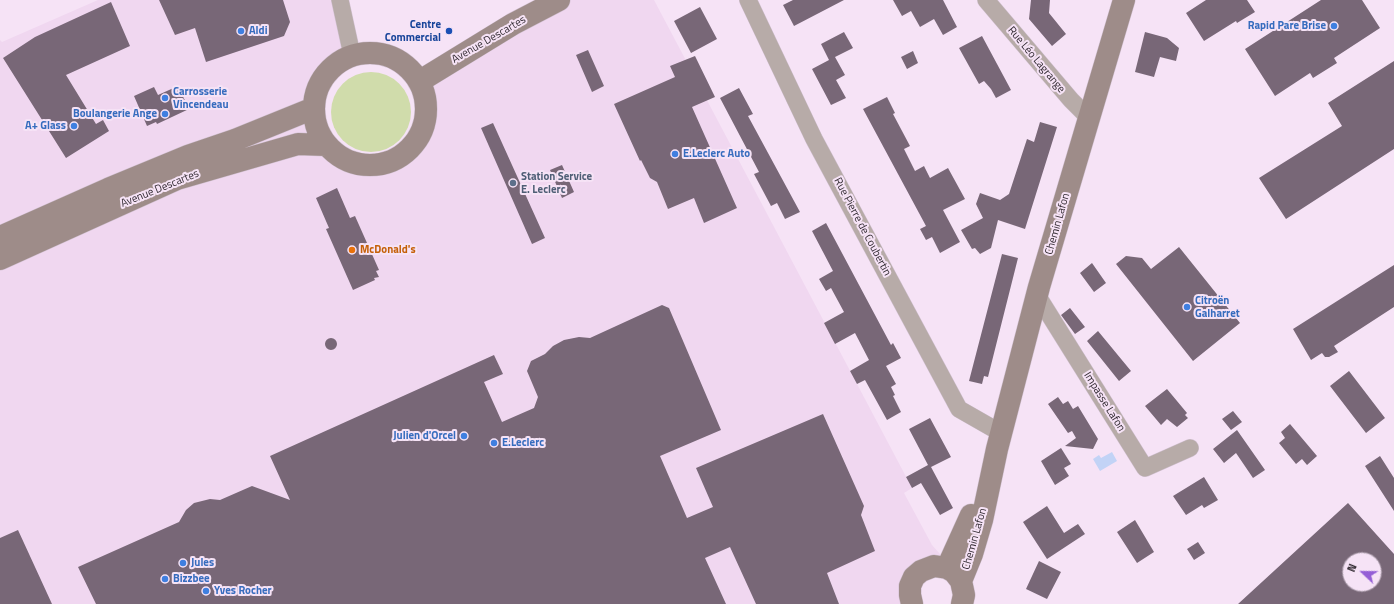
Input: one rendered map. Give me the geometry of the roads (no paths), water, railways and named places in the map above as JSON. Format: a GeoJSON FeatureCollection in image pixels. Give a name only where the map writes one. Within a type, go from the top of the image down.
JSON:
{"type":"FeatureCollection","features":[{"type":"Feature","properties":{"kind":"main road","name":"Avenue Descartes"},"geometry":{"type":"LineString","coordinates":[[420,81],[513,24],[559,0]]}},
{"type":"Feature","properties":{"kind":"main road","name":"Chemin Lafon"},"geometry":{"type":"LineString","coordinates":[[954,574],[972,554],[982,520],[999,441],[1037,295],[1124,0]]}},
{"type":"Feature","properties":{"kind":"main road"},"geometry":{"type":"LineString","coordinates":[[367,52],[383,54],[410,68],[420,81],[427,104],[426,118],[422,132],[415,144],[405,154],[383,164],[371,166],[353,163],[337,155],[326,145],[319,133],[315,121],[314,108],[316,92],[323,77],[334,66],[352,55],[367,52]]}},
{"type":"Feature","properties":{"kind":"main road","name":"Avenue Descartes"},"geometry":{"type":"LineString","coordinates":[[0,237],[108,189],[188,156],[235,140],[314,108]]}},
{"type":"Feature","properties":{"kind":"main road","name":"Avenue Descartes"},"geometry":{"type":"LineString","coordinates":[[0,259],[177,179],[298,144],[326,145]]}},
{"type":"Feature","properties":{"kind":"main road"},"geometry":{"type":"LineString","coordinates":[[912,604],[910,586],[914,577],[921,571],[934,566],[954,574],[964,595],[962,604]]}},
{"type":"Feature","properties":{"kind":"street"},"geometry":{"type":"LineString","coordinates":[[340,0],[352,55]]}},
{"type":"Feature","properties":{"kind":"street","name":"Rue Pierre de Coubertin"},"geometry":{"type":"LineString","coordinates":[[748,0],[814,139],[959,409],[999,441]]}},
{"type":"Feature","properties":{"kind":"street","name":"Rue Léo Lagrange"},"geometry":{"type":"LineString","coordinates":[[986,0],[1071,100],[1089,118]]}},
{"type":"Feature","properties":{"kind":"street","name":"Impasse Lafon"},"geometry":{"type":"LineString","coordinates":[[1037,295],[1145,468],[1190,448]]}},
{"type":"Feature","properties":{"kind":"water"},"geometry":{"type":"Polygon","coordinates":[[[1112,452],[1117,461],[1100,471],[1093,459],[1099,455],[1101,458],[1112,452]]]}},
{"type":"Feature","properties":{"kind":"place","name":"Rapid Pare Brise"},"geometry":{"type":"Point","coordinates":[1334,26]}},
{"type":"Feature","properties":{"kind":"place","name":"Aldi"},"geometry":{"type":"Point","coordinates":[241,31]}},
{"type":"Feature","properties":{"kind":"place","name":"Centre Commercial"},"geometry":{"type":"Point","coordinates":[449,31]}},
{"type":"Feature","properties":{"kind":"place","name":"Carrosserie Vincendeau"},"geometry":{"type":"Point","coordinates":[165,98]}},
{"type":"Feature","properties":{"kind":"place","name":"Boulangerie Ange"},"geometry":{"type":"Point","coordinates":[165,114]}},
{"type":"Feature","properties":{"kind":"place","name":"A+ Glass"},"geometry":{"type":"Point","coordinates":[74,126]}},
{"type":"Feature","properties":{"kind":"place","name":"E.Leclerc Auto"},"geometry":{"type":"Point","coordinates":[675,154]}},
{"type":"Feature","properties":{"kind":"place","name":"Station Service E. Leclerc"},"geometry":{"type":"Point","coordinates":[513,183]}},
{"type":"Feature","properties":{"kind":"place","name":"McDonald's"},"geometry":{"type":"Point","coordinates":[352,250]}},
{"type":"Feature","properties":{"kind":"place","name":"Citroën Galharret"},"geometry":{"type":"Point","coordinates":[1187,307]}},
{"type":"Feature","properties":{"kind":"place","name":"Julien d'Orcel"},"geometry":{"type":"Point","coordinates":[464,436]}},
{"type":"Feature","properties":{"kind":"place","name":"E.Leclerc"},"geometry":{"type":"Point","coordinates":[494,443]}},
{"type":"Feature","properties":{"kind":"place","name":"Jules"},"geometry":{"type":"Point","coordinates":[183,563]}},
{"type":"Feature","properties":{"kind":"place","name":"Bizzbee"},"geometry":{"type":"Point","coordinates":[165,579]}},
{"type":"Feature","properties":{"kind":"place","name":"Yves Rocher"},"geometry":{"type":"Point","coordinates":[206,591]}}]}
